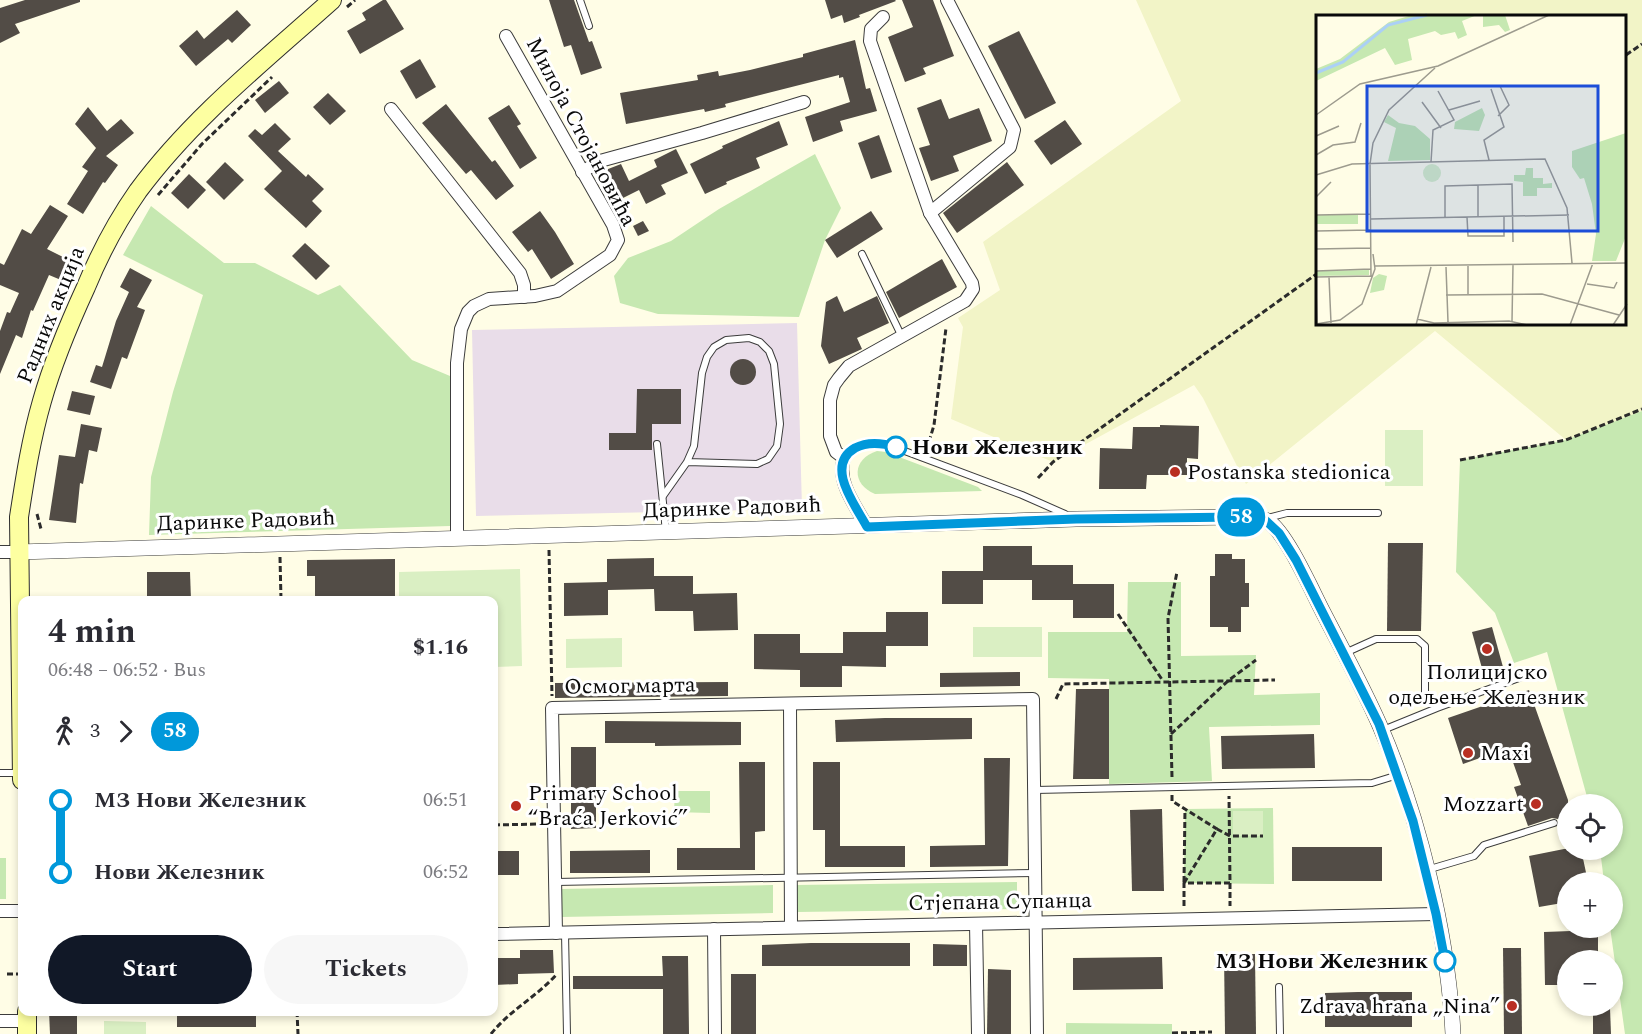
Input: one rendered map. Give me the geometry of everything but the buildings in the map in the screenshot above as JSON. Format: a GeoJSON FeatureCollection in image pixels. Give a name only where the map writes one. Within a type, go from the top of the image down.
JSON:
{"type":"FeatureCollection","features":[{"type":"Feature","properties":{"kind":"main road","name":"Радних акција"},"geometry":{"type":"LineString","coordinates":[[20,596],[19,517],[42,401],[80,299],[119,220],[138,191],[187,133],[268,57],[338,5]]}},
{"type":"Feature","properties":{"kind":"street"},"geometry":{"type":"LineString","coordinates":[[930,213],[1010,147],[1014,130],[947,0]]}},
{"type":"Feature","properties":{"kind":"street"},"geometry":{"type":"LineString","coordinates":[[867,527],[842,478],[841,468],[844,458],[836,452],[830,436],[830,400],[834,385],[849,366],[965,301],[973,289],[972,283],[930,213],[870,41],[871,29],[883,17]]}},
{"type":"Feature","properties":{"kind":"street","name":"Милоја Стојановића"},"geometry":{"type":"LineString","coordinates":[[457,538],[457,363],[461,329],[468,312],[481,302],[502,297],[548,294],[564,287],[610,255],[617,246],[618,240],[615,229],[506,36]]}},
{"type":"Feature","properties":{"kind":"street"},"geometry":{"type":"LineString","coordinates":[[582,172],[606,159],[804,102]]}},
{"type":"Feature","properties":{"kind":"street"},"geometry":{"type":"LineString","coordinates":[[391,109],[520,273],[524,285],[524,297]]}},
{"type":"Feature","properties":{"kind":"street","name":"Даринке Радовић"},"geometry":{"type":"LineString","coordinates":[[19,552],[280,542],[867,527],[1076,519],[1239,517],[1264,519]]}},
{"type":"Feature","properties":{"kind":"street"},"geometry":{"type":"LineString","coordinates":[[1264,519],[1279,533],[1296,560],[1382,730],[1398,775],[1426,871],[1448,976],[1453,1034]]}},
{"type":"Feature","properties":{"kind":"street"},"geometry":{"type":"LineString","coordinates":[[0,552],[19,552]]}},
{"type":"Feature","properties":{"kind":"street","name":"Осмог марта"},"geometry":{"type":"LineString","coordinates":[[560,932],[556,882],[552,708],[1033,699],[1037,1034]]}},
{"type":"Feature","properties":{"kind":"street"},"geometry":{"type":"LineString","coordinates":[[790,704],[791,927]]}},
{"type":"Feature","properties":{"kind":"street"},"geometry":{"type":"LineString","coordinates":[[0,911],[18,911]]}},
{"type":"Feature","properties":{"kind":"street","name":"Стјепана Супанца"},"geometry":{"type":"LineString","coordinates":[[498,934],[1436,914]]}},
{"type":"Feature","properties":{"kind":"street"},"geometry":{"type":"LineString","coordinates":[[976,924],[978,1034]]}},
{"type":"Feature","properties":{"kind":"street"},"geometry":{"type":"LineString","coordinates":[[714,929],[715,1034]]}},
{"type":"Feature","properties":{"kind":"street"},"geometry":{"type":"LineString","coordinates":[[0,1022],[27,1022]]}},
{"type":"Feature","properties":{"kind":"lane"},"geometry":{"type":"LineString","coordinates":[[580,0],[589,26]]}},
{"type":"Feature","properties":{"kind":"lane"},"geometry":{"type":"LineString","coordinates":[[862,254],[902,337]]}},
{"type":"Feature","properties":{"kind":"lane"},"geometry":{"type":"LineString","coordinates":[[663,496],[687,462],[694,446],[702,373],[707,357],[714,347],[726,340],[748,338],[760,342],[769,351],[774,364],[780,424],[777,446],[768,459],[757,464],[687,462]]}},
{"type":"Feature","properties":{"kind":"lane"},"geometry":{"type":"LineString","coordinates":[[657,444],[666,532]]}},
{"type":"Feature","properties":{"kind":"lane"},"geometry":{"type":"LineString","coordinates":[[844,458],[858,446],[886,444],[1022,495],[1076,519]]}},
{"type":"Feature","properties":{"kind":"lane"},"geometry":{"type":"LineString","coordinates":[[1264,519],[1287,513],[1378,513]]}},
{"type":"Feature","properties":{"kind":"lane"},"geometry":{"type":"LineString","coordinates":[[1344,653],[1376,639],[1417,639],[1425,646],[1426,651],[1425,692]]}},
{"type":"Feature","properties":{"kind":"lane"},"geometry":{"type":"LineString","coordinates":[[1382,730],[1519,678]]}},
{"type":"Feature","properties":{"kind":"lane"},"geometry":{"type":"LineString","coordinates":[[0,773],[18,773]]}},
{"type":"Feature","properties":{"kind":"lane"},"geometry":{"type":"LineString","coordinates":[[1035,790],[1372,783],[1398,775]]}},
{"type":"Feature","properties":{"kind":"lane"},"geometry":{"type":"LineString","coordinates":[[1426,871],[1474,856],[1484,845],[1554,823]]}},
{"type":"Feature","properties":{"kind":"lane"},"geometry":{"type":"LineString","coordinates":[[556,882],[1035,873]]}},
{"type":"Feature","properties":{"kind":"lane"},"geometry":{"type":"LineString","coordinates":[[560,932],[565,965],[567,1034]]}},
{"type":"Feature","properties":{"kind":"lane"},"geometry":{"type":"LineString","coordinates":[[1279,987],[1280,1034]]}},
{"type":"Feature","properties":{"kind":"path"},"geometry":{"type":"LineString","coordinates":[[338,5],[355,0]]}},
{"type":"Feature","properties":{"kind":"path"},"geometry":{"type":"LineString","coordinates":[[1627,54],[1642,44]]}},
{"type":"Feature","properties":{"kind":"path"},"geometry":{"type":"LineString","coordinates":[[151,202],[202,144],[278,71]]}},
{"type":"Feature","properties":{"kind":"path"},"geometry":{"type":"LineString","coordinates":[[1038,478],[1053,462],[1316,274]]}},
{"type":"Feature","properties":{"kind":"path"},"geometry":{"type":"LineString","coordinates":[[928,442],[934,424],[946,328],[941,315]]}},
{"type":"Feature","properties":{"kind":"path"},"geometry":{"type":"LineString","coordinates":[[1460,460],[1566,440],[1642,409]]}},
{"type":"Feature","properties":{"kind":"path"},"geometry":{"type":"LineString","coordinates":[[36,511],[41,529]]}},
{"type":"Feature","properties":{"kind":"path"},"geometry":{"type":"LineString","coordinates":[[549,536],[552,708]]}},
{"type":"Feature","properties":{"kind":"path"},"geometry":{"type":"LineString","coordinates":[[280,542],[281,596]]}},
{"type":"Feature","properties":{"kind":"path"},"geometry":{"type":"LineString","coordinates":[[1177,572],[1168,618],[1172,801],[1230,836],[1263,836]]}},
{"type":"Feature","properties":{"kind":"path"},"geometry":{"type":"LineString","coordinates":[[1118,614],[1163,681]]}},
{"type":"Feature","properties":{"kind":"path"},"geometry":{"type":"LineString","coordinates":[[1171,734],[1229,681],[1256,660]]}},
{"type":"Feature","properties":{"kind":"path"},"geometry":{"type":"LineString","coordinates":[[1056,699],[1063,684],[1275,680]]}},
{"type":"Feature","properties":{"kind":"path"},"geometry":{"type":"LineString","coordinates":[[1229,785],[1230,906]]}},
{"type":"Feature","properties":{"kind":"path"},"geometry":{"type":"LineString","coordinates":[[1184,907],[1185,809]]}},
{"type":"Feature","properties":{"kind":"path"},"geometry":{"type":"LineString","coordinates":[[498,825],[538,824]]}},
{"type":"Feature","properties":{"kind":"path"},"geometry":{"type":"LineString","coordinates":[[1184,883],[1217,829]]}},
{"type":"Feature","properties":{"kind":"path"},"geometry":{"type":"LineString","coordinates":[[1184,883],[1230,883]]}},
{"type":"Feature","properties":{"kind":"path"},"geometry":{"type":"LineString","coordinates":[[491,1034],[501,1021],[546,985],[565,965]]}},
{"type":"Feature","properties":{"kind":"path"},"geometry":{"type":"LineString","coordinates":[[7,974],[18,974]]}},
{"type":"Feature","properties":{"kind":"path"},"geometry":{"type":"LineString","coordinates":[[297,1016],[298,1034]]}},
{"type":"Feature","properties":{"kind":"path"},"geometry":{"type":"LineString","coordinates":[[1172,1033],[1212,1032]]}},
{"type":"Feature","properties":{"kind":"shaded area"},"geometry":{"type":"Polygon","coordinates":[[[797,323],[802,509],[476,516],[472,330],[797,323]]]}},
{"type":"Feature","properties":{"kind":"green space"},"geometry":{"type":"Polygon","coordinates":[[[1136,0],[1642,0],[1642,411],[1566,440],[1435,331],[1246,484],[1203,398],[1194,385],[1053,462],[951,419],[963,327],[958,318],[1000,290],[983,242],[1181,101],[1136,0]]]}},
{"type":"Feature","properties":{"kind":"green space"},"geometry":{"type":"Polygon","coordinates":[[[815,154],[841,208],[825,240],[799,317],[658,314],[620,303],[614,276],[628,258],[671,241],[719,209],[815,154]]]}},
{"type":"Feature","properties":{"kind":"green space"},"geometry":{"type":"Polygon","coordinates":[[[151,206],[224,263],[255,263],[318,295],[340,285],[412,360],[450,376],[450,526],[149,535],[151,477],[173,392],[203,295],[123,255],[151,206]]]}},
{"type":"Feature","properties":{"kind":"green space"},"geometry":{"type":"Polygon","coordinates":[[[1642,411],[1642,1034],[1625,1034],[1622,1016],[1623,950],[1613,950],[1612,938],[1623,938],[1623,872],[1603,872],[1601,860],[1623,860],[1623,794],[1586,794],[1547,652],[1514,663],[1495,613],[1456,572],[1460,460],[1566,440],[1642,411]]]}},
{"type":"Feature","properties":{"kind":"green space"},"geometry":{"type":"Polygon","coordinates":[[[1385,430],[1423,430],[1423,486],[1385,486],[1385,430]]]}},
{"type":"Feature","properties":{"kind":"green space"},"geometry":{"type":"Polygon","coordinates":[[[877,451],[886,452],[978,487],[982,491],[875,494],[862,484],[858,478],[858,472],[863,460],[877,451]]]}},
{"type":"Feature","properties":{"kind":"green space"},"geometry":{"type":"Polygon","coordinates":[[[520,569],[522,666],[498,667],[498,596],[399,596],[399,572],[520,569]]]}},
{"type":"Feature","properties":{"kind":"green space"},"geometry":{"type":"Polygon","coordinates":[[[1128,582],[1181,582],[1181,656],[1256,655],[1254,695],[1320,693],[1320,725],[1209,727],[1212,781],[1109,784],[1109,679],[1048,678],[1048,632],[1127,632],[1128,582]]]}},
{"type":"Feature","properties":{"kind":"green space"},"geometry":{"type":"Polygon","coordinates":[[[973,627],[1042,627],[1042,657],[973,657],[973,627]]]}},
{"type":"Feature","properties":{"kind":"green space"},"geometry":{"type":"Polygon","coordinates":[[[622,638],[622,667],[566,668],[566,639],[622,638]]]}},
{"type":"Feature","properties":{"kind":"green space"},"geometry":{"type":"Polygon","coordinates":[[[675,791],[710,791],[710,813],[674,812],[675,791]]]}},
{"type":"Feature","properties":{"kind":"green space"},"geometry":{"type":"Polygon","coordinates":[[[1273,808],[1274,884],[1184,883],[1185,809],[1273,808]]]}},
{"type":"Feature","properties":{"kind":"green space"},"geometry":{"type":"Polygon","coordinates":[[[1233,811],[1263,811],[1263,836],[1233,836],[1233,811]]]}},
{"type":"Feature","properties":{"kind":"green space"},"geometry":{"type":"Polygon","coordinates":[[[0,858],[6,858],[6,899],[0,899],[0,858]]]}},
{"type":"Feature","properties":{"kind":"green space"},"geometry":{"type":"Polygon","coordinates":[[[1017,882],[1017,909],[797,912],[796,885],[1017,882]]]}},
{"type":"Feature","properties":{"kind":"green space"},"geometry":{"type":"Polygon","coordinates":[[[773,885],[773,913],[561,917],[560,889],[773,885]]]}},
{"type":"Feature","properties":{"kind":"green space"},"geometry":{"type":"Polygon","coordinates":[[[104,1021],[146,1022],[146,1034],[104,1034],[104,1021]]]}},
{"type":"Feature","properties":{"kind":"green space"},"geometry":{"type":"Polygon","coordinates":[[[1066,1023],[1172,1024],[1172,1034],[1066,1034],[1066,1023]]]}},
{"type":"Feature","properties":{"kind":"bus line","name":"58"},"geometry":{"type":"LineString","coordinates":[[896,447],[877,443],[858,446],[844,458],[841,468],[842,478],[867,527],[1076,519],[1239,517],[1264,519],[1272,524],[1296,560],[1382,730],[1413,821],[1445,961]]}},
{"type":"Feature","properties":{"kind":"place","name":"Нови Железник"},"geometry":{"type":"Point","coordinates":[896,447]}},
{"type":"Feature","properties":{"kind":"place","name":"Postanska stedionica"},"geometry":{"type":"Point","coordinates":[1175,472]}},
{"type":"Feature","properties":{"kind":"place","name":"Полицијско одељење Железник"},"geometry":{"type":"Point","coordinates":[1487,649]}},
{"type":"Feature","properties":{"kind":"place","name":"Maxi"},"geometry":{"type":"Point","coordinates":[1468,753]}},
{"type":"Feature","properties":{"kind":"place","name":"Mozzart"},"geometry":{"type":"Point","coordinates":[1536,804]}},
{"type":"Feature","properties":{"kind":"place","name":"Primary School “Braća Jerković”"},"geometry":{"type":"Point","coordinates":[516,806]}},
{"type":"Feature","properties":{"kind":"place","name":"МЗ Нови Железник"},"geometry":{"type":"Point","coordinates":[1445,961]}},
{"type":"Feature","properties":{"kind":"place","name":"Zdrava hrana „Nina”"},"geometry":{"type":"Point","coordinates":[1512,1006]}}]}
